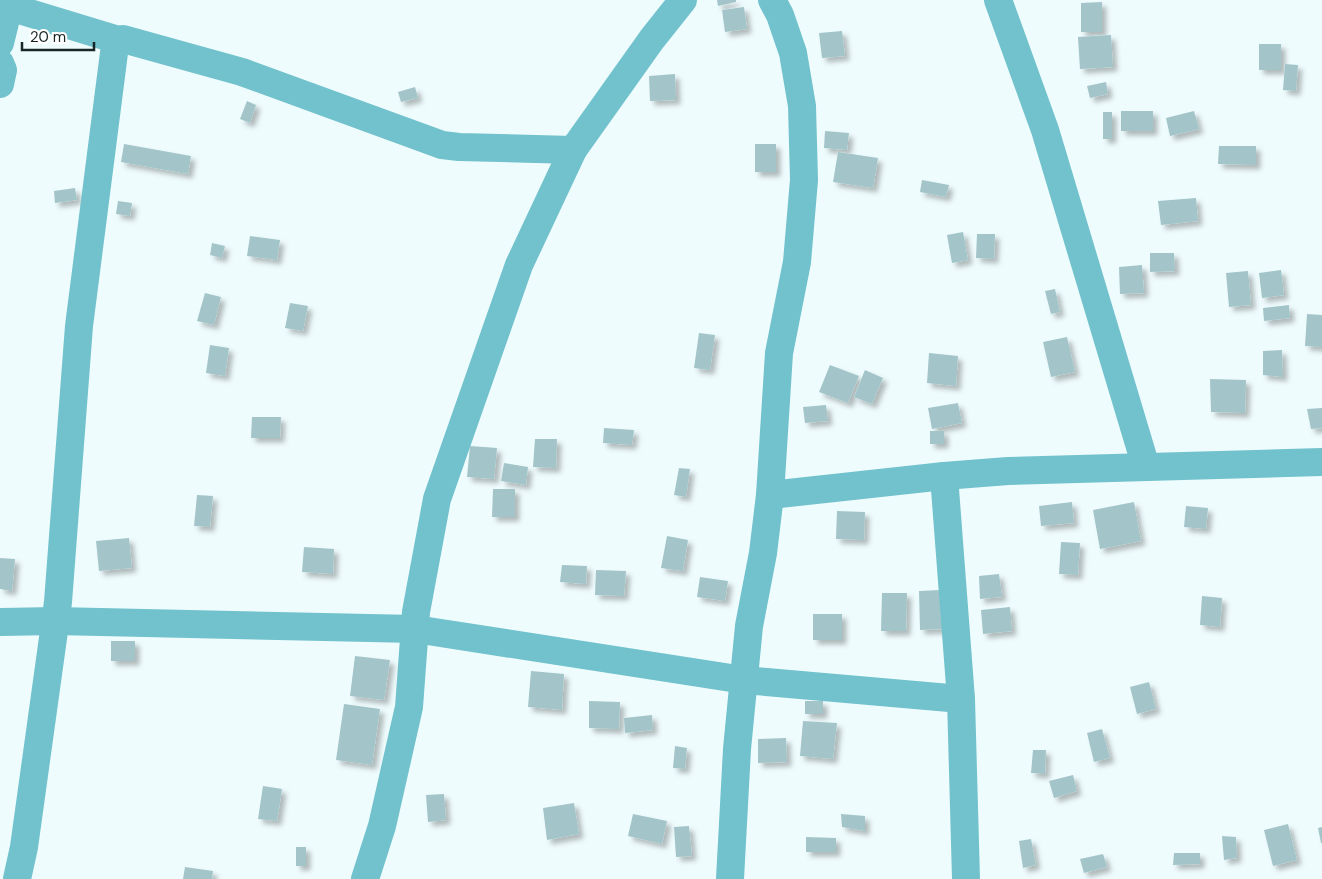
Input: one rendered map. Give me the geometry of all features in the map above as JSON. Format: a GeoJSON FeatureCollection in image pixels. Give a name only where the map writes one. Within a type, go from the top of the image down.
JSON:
{"type":"FeatureCollection","features":[{"type":"Feature","properties":{"kind":"street"},"geometry":{"type":"LineString","coordinates":[[365,879],[382,826],[409,707],[416,612],[437,500],[519,265],[574,150],[652,39],[683,0]]}},
{"type":"Feature","properties":{"kind":"street"},"geometry":{"type":"LineString","coordinates":[[730,879],[737,749],[749,626],[763,553],[770,495],[779,353],[797,262],[804,180],[802,106],[793,53],[780,15],[772,0]]}},
{"type":"Feature","properties":{"kind":"street"},"geometry":{"type":"LineString","coordinates":[[998,0],[1045,130],[1146,467]]}},
{"type":"Feature","properties":{"kind":"street"},"geometry":{"type":"LineString","coordinates":[[0,44],[5,5],[118,40],[123,38],[242,72],[442,145],[574,150]]}},
{"type":"Feature","properties":{"kind":"street"},"geometry":{"type":"LineString","coordinates":[[17,879],[24,847],[56,621],[79,326],[115,45],[118,40]]}},
{"type":"Feature","properties":{"kind":"street"},"geometry":{"type":"LineString","coordinates":[[0,63],[3,70],[0,84]]}},
{"type":"Feature","properties":{"kind":"street"},"geometry":{"type":"LineString","coordinates":[[770,495],[1008,471],[1322,462]]}},
{"type":"Feature","properties":{"kind":"street"},"geometry":{"type":"LineString","coordinates":[[944,476],[961,698],[966,879]]}},
{"type":"Feature","properties":{"kind":"street"},"geometry":{"type":"LineString","coordinates":[[0,622],[56,621],[415,629],[744,680],[961,698]]}},
{"type":"Feature","properties":{"kind":"building"},"geometry":{"type":"Polygon","coordinates":[[[717,0],[736,0],[736,2],[718,6],[717,0]]]}},
{"type":"Feature","properties":{"kind":"building"},"geometry":{"type":"Polygon","coordinates":[[[1102,2],[1102,32],[1081,32],[1081,3],[1102,2]]]}},
{"type":"Feature","properties":{"kind":"building"},"geometry":{"type":"Polygon","coordinates":[[[744,7],[747,29],[725,32],[722,10],[744,7]]]}},
{"type":"Feature","properties":{"kind":"building"},"geometry":{"type":"Polygon","coordinates":[[[842,31],[845,56],[822,58],[819,33],[842,31]]]}},
{"type":"Feature","properties":{"kind":"building"},"geometry":{"type":"Polygon","coordinates":[[[1111,35],[1113,67],[1080,69],[1078,37],[1111,35]]]}},
{"type":"Feature","properties":{"kind":"building"},"geometry":{"type":"Polygon","coordinates":[[[1259,44],[1281,44],[1281,70],[1259,70],[1259,44]]]}},
{"type":"Feature","properties":{"kind":"building"},"geometry":{"type":"Polygon","coordinates":[[[1285,64],[1298,65],[1296,91],[1283,90],[1285,64]]]}},
{"type":"Feature","properties":{"kind":"building"},"geometry":{"type":"Polygon","coordinates":[[[675,74],[676,100],[650,101],[649,76],[675,74]]]}},
{"type":"Feature","properties":{"kind":"building"},"geometry":{"type":"Polygon","coordinates":[[[1106,82],[1108,94],[1090,98],[1087,86],[1106,82]]]}},
{"type":"Feature","properties":{"kind":"building"},"geometry":{"type":"Polygon","coordinates":[[[415,87],[418,98],[401,102],[398,92],[415,87]]]}},
{"type":"Feature","properties":{"kind":"building"},"geometry":{"type":"Polygon","coordinates":[[[247,101],[256,105],[250,123],[240,119],[247,101]]]}},
{"type":"Feature","properties":{"kind":"building"},"geometry":{"type":"Polygon","coordinates":[[[1121,111],[1153,111],[1153,131],[1121,131],[1121,111]]]}},
{"type":"Feature","properties":{"kind":"building"},"geometry":{"type":"Polygon","coordinates":[[[1194,111],[1199,129],[1170,136],[1166,118],[1194,111]]]}},
{"type":"Feature","properties":{"kind":"building"},"geometry":{"type":"Polygon","coordinates":[[[1103,112],[1112,112],[1112,139],[1103,139],[1103,112]]]}},
{"type":"Feature","properties":{"kind":"building"},"geometry":{"type":"Polygon","coordinates":[[[825,131],[849,133],[847,150],[824,148],[825,131]]]}},
{"type":"Feature","properties":{"kind":"building"},"geometry":{"type":"Polygon","coordinates":[[[124,144],[191,156],[188,174],[121,162],[124,144]]]}},
{"type":"Feature","properties":{"kind":"building"},"geometry":{"type":"Polygon","coordinates":[[[755,144],[776,144],[776,172],[755,172],[755,144]]]}},
{"type":"Feature","properties":{"kind":"building"},"geometry":{"type":"Polygon","coordinates":[[[1219,146],[1256,146],[1256,165],[1218,164],[1219,146]]]}},
{"type":"Feature","properties":{"kind":"building"},"geometry":{"type":"Polygon","coordinates":[[[838,152],[878,158],[873,188],[833,182],[838,152]]]}},
{"type":"Feature","properties":{"kind":"building"},"geometry":{"type":"Polygon","coordinates":[[[922,180],[949,185],[946,197],[920,192],[922,180]]]}},
{"type":"Feature","properties":{"kind":"building"},"geometry":{"type":"Polygon","coordinates":[[[75,188],[77,200],[55,203],[54,191],[75,188]]]}},
{"type":"Feature","properties":{"kind":"building"},"geometry":{"type":"Polygon","coordinates":[[[1196,198],[1198,221],[1161,225],[1158,201],[1196,198]]]}},
{"type":"Feature","properties":{"kind":"building"},"geometry":{"type":"Polygon","coordinates":[[[118,201],[132,203],[130,216],[116,214],[118,201]]]}},
{"type":"Feature","properties":{"kind":"building"},"geometry":{"type":"Polygon","coordinates":[[[963,232],[968,260],[952,263],[947,235],[963,232]]]}},
{"type":"Feature","properties":{"kind":"building"},"geometry":{"type":"Polygon","coordinates":[[[977,234],[995,234],[994,259],[976,258],[977,234]]]}},
{"type":"Feature","properties":{"kind":"building"},"geometry":{"type":"Polygon","coordinates":[[[250,236],[280,240],[277,260],[247,256],[250,236]]]}},
{"type":"Feature","properties":{"kind":"building"},"geometry":{"type":"Polygon","coordinates":[[[212,243],[225,246],[222,258],[210,255],[212,243]]]}},
{"type":"Feature","properties":{"kind":"building"},"geometry":{"type":"Polygon","coordinates":[[[1150,253],[1174,253],[1175,271],[1150,272],[1150,253]]]}},
{"type":"Feature","properties":{"kind":"building"},"geometry":{"type":"Polygon","coordinates":[[[1142,265],[1144,293],[1120,294],[1119,267],[1142,265]]]}},
{"type":"Feature","properties":{"kind":"building"},"geometry":{"type":"Polygon","coordinates":[[[1281,270],[1284,295],[1262,298],[1259,273],[1281,270]]]}},
{"type":"Feature","properties":{"kind":"building"},"geometry":{"type":"Polygon","coordinates":[[[1248,271],[1251,305],[1229,307],[1226,273],[1248,271]]]}},
{"type":"Feature","properties":{"kind":"building"},"geometry":{"type":"Polygon","coordinates":[[[1055,289],[1060,312],[1051,314],[1045,291],[1055,289]]]}},
{"type":"Feature","properties":{"kind":"building"},"geometry":{"type":"Polygon","coordinates":[[[205,293],[221,297],[214,325],[197,321],[205,293]]]}},
{"type":"Feature","properties":{"kind":"building"},"geometry":{"type":"Polygon","coordinates":[[[290,303],[308,306],[303,331],[285,328],[290,303]]]}},
{"type":"Feature","properties":{"kind":"building"},"geometry":{"type":"Polygon","coordinates":[[[1289,305],[1290,318],[1264,321],[1263,308],[1289,305]]]}},
{"type":"Feature","properties":{"kind":"building"},"geometry":{"type":"Polygon","coordinates":[[[1307,314],[1322,315],[1322,347],[1305,346],[1307,314]]]}},
{"type":"Feature","properties":{"kind":"building"},"geometry":{"type":"Polygon","coordinates":[[[699,333],[715,335],[710,370],[694,368],[699,333]]]}},
{"type":"Feature","properties":{"kind":"building"},"geometry":{"type":"Polygon","coordinates":[[[1067,337],[1075,372],[1051,377],[1043,342],[1067,337]]]}},
{"type":"Feature","properties":{"kind":"building"},"geometry":{"type":"Polygon","coordinates":[[[210,345],[229,348],[225,376],[206,373],[210,345]]]}},
{"type":"Feature","properties":{"kind":"building"},"geometry":{"type":"Polygon","coordinates":[[[1282,350],[1283,377],[1263,375],[1263,351],[1282,350]]]}},
{"type":"Feature","properties":{"kind":"building"},"geometry":{"type":"Polygon","coordinates":[[[929,353],[958,356],[956,386],[927,383],[929,353]]]}},
{"type":"Feature","properties":{"kind":"building"},"geometry":{"type":"Polygon","coordinates":[[[830,365],[859,376],[848,403],[819,392],[830,365]]]}},
{"type":"Feature","properties":{"kind":"building"},"geometry":{"type":"Polygon","coordinates":[[[865,370],[883,378],[872,404],[854,397],[865,370]]]}},
{"type":"Feature","properties":{"kind":"building"},"geometry":{"type":"Polygon","coordinates":[[[1210,379],[1246,380],[1245,413],[1211,412],[1210,379]]]}},
{"type":"Feature","properties":{"kind":"building"},"geometry":{"type":"Polygon","coordinates":[[[958,403],[962,423],[932,429],[928,408],[958,403]]]}},
{"type":"Feature","properties":{"kind":"building"},"geometry":{"type":"Polygon","coordinates":[[[826,405],[828,421],[805,423],[803,407],[826,405]]]}},
{"type":"Feature","properties":{"kind":"building"},"geometry":{"type":"Polygon","coordinates":[[[1322,408],[1322,428],[1311,429],[1307,409],[1322,408]]]}},
{"type":"Feature","properties":{"kind":"building"},"geometry":{"type":"Polygon","coordinates":[[[252,417],[281,417],[280,438],[251,438],[252,417]]]}},
{"type":"Feature","properties":{"kind":"building"},"geometry":{"type":"Polygon","coordinates":[[[604,428],[634,430],[632,445],[603,443],[604,428]]]}},
{"type":"Feature","properties":{"kind":"building"},"geometry":{"type":"Polygon","coordinates":[[[930,431],[944,431],[944,444],[930,444],[930,431]]]}},
{"type":"Feature","properties":{"kind":"building"},"geometry":{"type":"Polygon","coordinates":[[[535,439],[557,439],[556,468],[533,467],[535,439]]]}},
{"type":"Feature","properties":{"kind":"building"},"geometry":{"type":"Polygon","coordinates":[[[470,446],[497,448],[494,479],[467,477],[470,446]]]}},
{"type":"Feature","properties":{"kind":"building"},"geometry":{"type":"Polygon","coordinates":[[[504,463],[528,467],[526,485],[501,481],[504,463]]]}},
{"type":"Feature","properties":{"kind":"building"},"geometry":{"type":"Polygon","coordinates":[[[679,468],[690,469],[686,497],[674,495],[679,468]]]}},
{"type":"Feature","properties":{"kind":"building"},"geometry":{"type":"Polygon","coordinates":[[[493,489],[515,489],[515,517],[492,517],[493,489]]]}},
{"type":"Feature","properties":{"kind":"building"},"geometry":{"type":"Polygon","coordinates":[[[197,495],[213,496],[210,527],[194,526],[197,495]]]}},
{"type":"Feature","properties":{"kind":"building"},"geometry":{"type":"Polygon","coordinates":[[[1072,502],[1074,523],[1041,526],[1039,506],[1072,502]]]}},
{"type":"Feature","properties":{"kind":"building"},"geometry":{"type":"Polygon","coordinates":[[[1134,502],[1141,541],[1100,549],[1093,510],[1134,502]]]}},
{"type":"Feature","properties":{"kind":"building"},"geometry":{"type":"Polygon","coordinates":[[[1186,506],[1208,508],[1206,529],[1184,527],[1186,506]]]}},
{"type":"Feature","properties":{"kind":"building"},"geometry":{"type":"Polygon","coordinates":[[[837,511],[865,512],[864,540],[836,539],[837,511]]]}},
{"type":"Feature","properties":{"kind":"building"},"geometry":{"type":"Polygon","coordinates":[[[667,536],[688,540],[683,571],[661,568],[667,536]]]}},
{"type":"Feature","properties":{"kind":"building"},"geometry":{"type":"Polygon","coordinates":[[[129,538],[132,568],[99,571],[96,541],[129,538]]]}},
{"type":"Feature","properties":{"kind":"building"},"geometry":{"type":"Polygon","coordinates":[[[1061,542],[1080,543],[1078,575],[1059,574],[1061,542]]]}},
{"type":"Feature","properties":{"kind":"building"},"geometry":{"type":"Polygon","coordinates":[[[304,547],[334,549],[333,574],[302,572],[304,547]]]}},
{"type":"Feature","properties":{"kind":"building"},"geometry":{"type":"Polygon","coordinates":[[[0,558],[15,559],[12,591],[0,589],[0,558]]]}},
{"type":"Feature","properties":{"kind":"building"},"geometry":{"type":"Polygon","coordinates":[[[562,565],[587,566],[586,584],[560,582],[562,565]]]}},
{"type":"Feature","properties":{"kind":"building"},"geometry":{"type":"Polygon","coordinates":[[[596,570],[626,571],[624,596],[595,595],[596,570]]]}},
{"type":"Feature","properties":{"kind":"building"},"geometry":{"type":"Polygon","coordinates":[[[999,574],[1002,597],[980,599],[979,576],[999,574]]]}},
{"type":"Feature","properties":{"kind":"building"},"geometry":{"type":"Polygon","coordinates":[[[700,577],[728,581],[725,601],[697,597],[700,577]]]}},
{"type":"Feature","properties":{"kind":"building"},"geometry":{"type":"Polygon","coordinates":[[[941,590],[943,629],[920,630],[919,591],[941,590]]]}},
{"type":"Feature","properties":{"kind":"building"},"geometry":{"type":"Polygon","coordinates":[[[882,593],[907,593],[906,631],[881,631],[882,593]]]}},
{"type":"Feature","properties":{"kind":"building"},"geometry":{"type":"Polygon","coordinates":[[[1202,596],[1222,598],[1220,627],[1200,625],[1202,596]]]}},
{"type":"Feature","properties":{"kind":"building"},"geometry":{"type":"Polygon","coordinates":[[[1010,607],[1012,631],[983,634],[981,610],[1010,607]]]}},
{"type":"Feature","properties":{"kind":"building"},"geometry":{"type":"Polygon","coordinates":[[[813,614],[842,614],[842,640],[813,640],[813,614]]]}},
{"type":"Feature","properties":{"kind":"building"},"geometry":{"type":"Polygon","coordinates":[[[111,641],[135,641],[135,661],[111,661],[111,641]]]}},
{"type":"Feature","properties":{"kind":"building"},"geometry":{"type":"Polygon","coordinates":[[[355,656],[390,660],[384,700],[350,696],[355,656]]]}},
{"type":"Feature","properties":{"kind":"building"},"geometry":{"type":"Polygon","coordinates":[[[531,671],[564,674],[562,710],[528,707],[531,671]]]}},
{"type":"Feature","properties":{"kind":"building"},"geometry":{"type":"Polygon","coordinates":[[[1149,682],[1156,709],[1137,714],[1130,687],[1149,682]]]}},
{"type":"Feature","properties":{"kind":"building"},"geometry":{"type":"Polygon","coordinates":[[[589,701],[620,702],[619,729],[589,728],[589,701]]]}},
{"type":"Feature","properties":{"kind":"building"},"geometry":{"type":"Polygon","coordinates":[[[805,701],[823,701],[823,714],[805,714],[805,701]]]}},
{"type":"Feature","properties":{"kind":"building"},"geometry":{"type":"Polygon","coordinates":[[[344,704],[380,709],[372,765],[336,760],[344,704]]]}},
{"type":"Feature","properties":{"kind":"building"},"geometry":{"type":"Polygon","coordinates":[[[652,715],[653,730],[625,733],[624,718],[652,715]]]}},
{"type":"Feature","properties":{"kind":"building"},"geometry":{"type":"Polygon","coordinates":[[[803,721],[837,723],[833,759],[800,756],[803,721]]]}},
{"type":"Feature","properties":{"kind":"building"},"geometry":{"type":"Polygon","coordinates":[[[1102,729],[1110,758],[1094,762],[1087,733],[1102,729]]]}},
{"type":"Feature","properties":{"kind":"building"},"geometry":{"type":"Polygon","coordinates":[[[786,738],[787,762],[758,763],[758,739],[786,738]]]}},
{"type":"Feature","properties":{"kind":"building"},"geometry":{"type":"Polygon","coordinates":[[[675,746],[687,748],[685,769],[673,768],[675,746]]]}},
{"type":"Feature","properties":{"kind":"building"},"geometry":{"type":"Polygon","coordinates":[[[1033,750],[1046,750],[1045,774],[1031,773],[1033,750]]]}},
{"type":"Feature","properties":{"kind":"building"},"geometry":{"type":"Polygon","coordinates":[[[1073,775],[1077,791],[1054,798],[1049,781],[1073,775]]]}},
{"type":"Feature","properties":{"kind":"building"},"geometry":{"type":"Polygon","coordinates":[[[263,786],[282,789],[277,821],[258,819],[263,786]]]}},
{"type":"Feature","properties":{"kind":"building"},"geometry":{"type":"Polygon","coordinates":[[[444,794],[446,820],[428,822],[426,795],[444,794]]]}},
{"type":"Feature","properties":{"kind":"building"},"geometry":{"type":"Polygon","coordinates":[[[574,803],[579,834],[547,840],[543,808],[574,803]]]}},
{"type":"Feature","properties":{"kind":"building"},"geometry":{"type":"Polygon","coordinates":[[[633,814],[667,821],[662,844],[628,836],[633,814]]]}},
{"type":"Feature","properties":{"kind":"building"},"geometry":{"type":"Polygon","coordinates":[[[841,814],[865,816],[865,831],[842,827],[841,814]]]}},
{"type":"Feature","properties":{"kind":"building"},"geometry":{"type":"Polygon","coordinates":[[[1288,824],[1297,860],[1273,866],[1264,830],[1288,824]]]}},
{"type":"Feature","properties":{"kind":"building"},"geometry":{"type":"Polygon","coordinates":[[[689,826],[692,856],[676,857],[674,827],[689,826]]]}},
{"type":"Feature","properties":{"kind":"building"},"geometry":{"type":"Polygon","coordinates":[[[1322,827],[1322,843],[1321,843],[1318,828],[1322,827]]]}},
{"type":"Feature","properties":{"kind":"building"},"geometry":{"type":"Polygon","coordinates":[[[1222,836],[1236,837],[1237,858],[1224,860],[1222,836]]]}},
{"type":"Feature","properties":{"kind":"building"},"geometry":{"type":"Polygon","coordinates":[[[806,837],[836,838],[836,852],[806,852],[806,837]]]}},
{"type":"Feature","properties":{"kind":"building"},"geometry":{"type":"Polygon","coordinates":[[[1031,839],[1036,865],[1023,868],[1019,841],[1031,839]]]}},
{"type":"Feature","properties":{"kind":"building"},"geometry":{"type":"Polygon","coordinates":[[[296,847],[306,847],[306,866],[296,866],[296,847]]]}},
{"type":"Feature","properties":{"kind":"building"},"geometry":{"type":"Polygon","coordinates":[[[1174,853],[1200,853],[1200,864],[1173,865],[1174,853]]]}},
{"type":"Feature","properties":{"kind":"building"},"geometry":{"type":"Polygon","coordinates":[[[1103,854],[1107,867],[1084,873],[1080,859],[1103,854]]]}},
{"type":"Feature","properties":{"kind":"building"},"geometry":{"type":"Polygon","coordinates":[[[185,867],[213,871],[212,879],[183,879],[185,867]]]}}]}
